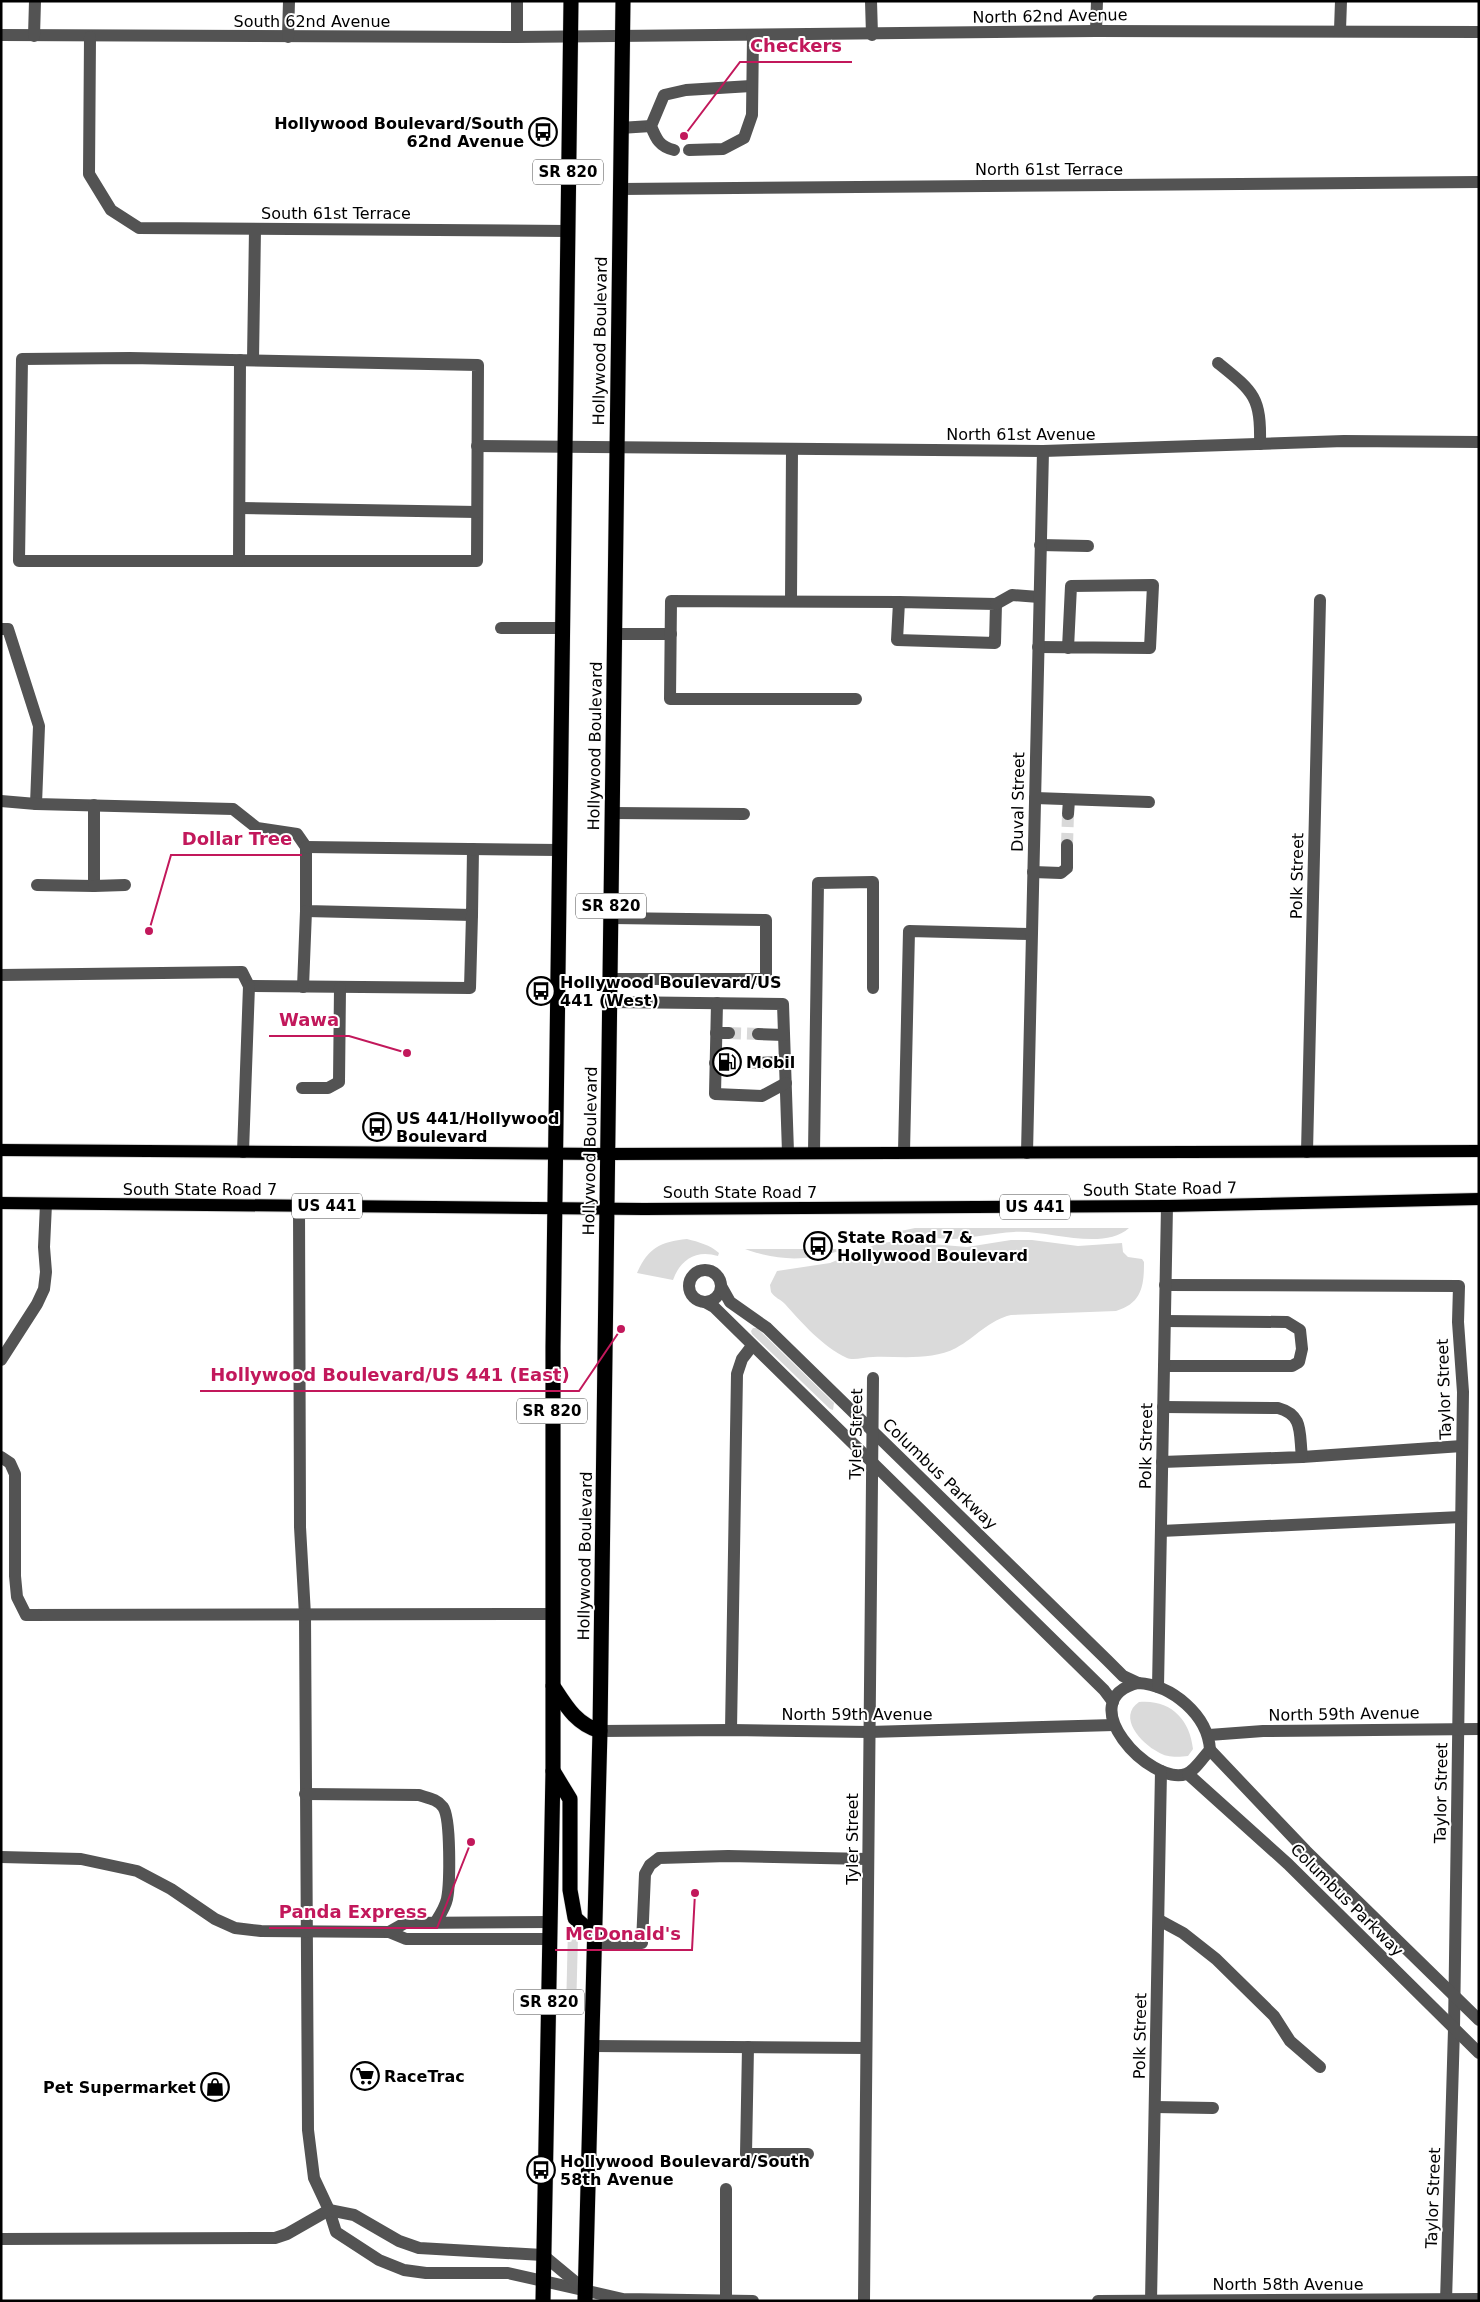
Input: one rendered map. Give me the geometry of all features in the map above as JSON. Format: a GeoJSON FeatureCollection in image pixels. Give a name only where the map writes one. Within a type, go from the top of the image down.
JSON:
{"type":"FeatureCollection","features":[{"type":"Feature","properties":{"kind":"highway","name":"Hollywood Boulevard"},"geometry":{"type":"LineString","coordinates":[[543,2301],[553,1771],[552,1462],[571,1]]}},
{"type":"Feature","properties":{"kind":"highway","name":"Hollywood Boulevard"},"geometry":{"type":"LineString","coordinates":[[585,2295],[600,1731],[622,1]]}},
{"type":"Feature","properties":{"kind":"highway"},"geometry":{"type":"LineString","coordinates":[[553,1686],[573,1716],[588,1727],[600,1731]]}},
{"type":"Feature","properties":{"kind":"highway"},"geometry":{"type":"LineString","coordinates":[[553,1771],[570,1799],[570,1890],[575,1918],[595,1937]]}},
{"type":"Feature","properties":{"kind":"main road"},"geometry":{"type":"LineString","coordinates":[[1,1150],[556,1154],[1479,1151]]}},
{"type":"Feature","properties":{"kind":"main road","name":"South State Road 7"},"geometry":{"type":"LineString","coordinates":[[1,1203],[606,1208],[1167,1206],[1479,1199]]}},
{"type":"Feature","properties":{"kind":"street"},"geometry":{"type":"LineString","coordinates":[[34,36],[35,1]]}},
{"type":"Feature","properties":{"kind":"street"},"geometry":{"type":"LineString","coordinates":[[288,1],[288,37]]}},
{"type":"Feature","properties":{"kind":"street"},"geometry":{"type":"LineString","coordinates":[[517,1],[517,37]]}},
{"type":"Feature","properties":{"kind":"street"},"geometry":{"type":"LineString","coordinates":[[872,1],[872,35]]}},
{"type":"Feature","properties":{"kind":"street"},"geometry":{"type":"LineString","coordinates":[[1096,31],[1097,1]]}},
{"type":"Feature","properties":{"kind":"street"},"geometry":{"type":"LineString","coordinates":[[1340,30],[1341,1]]}},
{"type":"Feature","properties":{"kind":"street","name":"North 62nd Avenue"},"geometry":{"type":"LineString","coordinates":[[622,36],[872,35],[1096,31],[1340,30],[1479,32]]}},
{"type":"Feature","properties":{"kind":"street","name":"South 62nd Avenue"},"geometry":{"type":"LineString","coordinates":[[1,35],[90,37],[622,36]]}},
{"type":"Feature","properties":{"kind":"street"},"geometry":{"type":"LineString","coordinates":[[689,150],[723,149],[744,138],[752,115],[753,35]]}},
{"type":"Feature","properties":{"kind":"street","name":"South 61st Terrace"},"geometry":{"type":"LineString","coordinates":[[90,37],[89,174],[111,210],[139,228],[567,231]]}},
{"type":"Feature","properties":{"kind":"street"},"geometry":{"type":"LineString","coordinates":[[669,149],[654,136],[651,126],[664,96],[686,90],[751,86]]}},
{"type":"Feature","properties":{"kind":"street"},"geometry":{"type":"LineString","coordinates":[[620,128],[651,126]]}},
{"type":"Feature","properties":{"kind":"street","name":"North 61st Terrace"},"geometry":{"type":"LineString","coordinates":[[620,189],[1479,182]]}},
{"type":"Feature","properties":{"kind":"street"},"geometry":{"type":"LineString","coordinates":[[239,561],[247,360],[255,229]]}},
{"type":"Feature","properties":{"kind":"street"},"geometry":{"type":"LineString","coordinates":[[22,359],[247,360],[478,364],[476,446],[477,561],[19,561],[22,359]]}},
{"type":"Feature","properties":{"kind":"street"},"geometry":{"type":"LineString","coordinates":[[1218,363],[1240,380],[1256,400],[1260,414],[1260,444]]}},
{"type":"Feature","properties":{"kind":"street","name":"North 61st Avenue"},"geometry":{"type":"LineString","coordinates":[[476,446],[1043,451],[1344,442],[1479,442]]}},
{"type":"Feature","properties":{"kind":"street"},"geometry":{"type":"LineString","coordinates":[[791,600],[792,450]]}},
{"type":"Feature","properties":{"kind":"street","name":"Duval Street"},"geometry":{"type":"LineString","coordinates":[[1027,1152],[1043,451]]}},
{"type":"Feature","properties":{"kind":"street"},"geometry":{"type":"LineString","coordinates":[[240,508],[477,512]]}},
{"type":"Feature","properties":{"kind":"street"},"geometry":{"type":"LineString","coordinates":[[1040,545],[1088,546]]}},
{"type":"Feature","properties":{"kind":"street"},"geometry":{"type":"LineString","coordinates":[[1038,647],[1068,648],[1150,648],[1152,585],[1071,586],[1068,648]]}},
{"type":"Feature","properties":{"kind":"street"},"geometry":{"type":"LineString","coordinates":[[856,699],[670,699],[672,601],[791,600],[996,604],[1012,595],[1039,597]]}},
{"type":"Feature","properties":{"kind":"street","name":"Polk Street"},"geometry":{"type":"LineString","coordinates":[[1307,1152],[1320,600]]}},
{"type":"Feature","properties":{"kind":"street"},"geometry":{"type":"LineString","coordinates":[[899,602],[897,640],[995,643],[996,604]]}},
{"type":"Feature","properties":{"kind":"street"},"geometry":{"type":"LineString","coordinates":[[501,628],[562,628]]}},
{"type":"Feature","properties":{"kind":"street"},"geometry":{"type":"LineString","coordinates":[[1,629],[8,629],[40,726],[36,804]]}},
{"type":"Feature","properties":{"kind":"street"},"geometry":{"type":"LineString","coordinates":[[614,634],[671,634]]}},
{"type":"Feature","properties":{"kind":"street"},"geometry":{"type":"LineString","coordinates":[[1035,798],[1149,802]]}},
{"type":"Feature","properties":{"kind":"street"},"geometry":{"type":"LineString","coordinates":[[1,800],[36,804],[233,809],[257,828],[297,834],[306,847],[306,910],[302,986]]}},
{"type":"Feature","properties":{"kind":"street"},"geometry":{"type":"LineString","coordinates":[[1068,814],[1069,800]]}},
{"type":"Feature","properties":{"kind":"street"},"geometry":{"type":"LineString","coordinates":[[94,806],[94,886]]}},
{"type":"Feature","properties":{"kind":"street"},"geometry":{"type":"LineString","coordinates":[[612,813],[744,814]]}},
{"type":"Feature","properties":{"kind":"street"},"geometry":{"type":"LineString","coordinates":[[1033,872],[1061,872],[1066,868],[1067,845]]}},
{"type":"Feature","properties":{"kind":"street"},"geometry":{"type":"LineString","coordinates":[[306,847],[559,850]]}},
{"type":"Feature","properties":{"kind":"street"},"geometry":{"type":"LineString","coordinates":[[249,986],[470,988],[473,849]]}},
{"type":"Feature","properties":{"kind":"street"},"geometry":{"type":"LineString","coordinates":[[814,1152],[818,883],[873,882],[873,988]]}},
{"type":"Feature","properties":{"kind":"street"},"geometry":{"type":"LineString","coordinates":[[37,886],[125,885]]}},
{"type":"Feature","properties":{"kind":"street"},"geometry":{"type":"LineString","coordinates":[[306,910],[472,915]]}},
{"type":"Feature","properties":{"kind":"street"},"geometry":{"type":"LineString","coordinates":[[610,918],[766,920],[766,980],[610,978]]}},
{"type":"Feature","properties":{"kind":"street"},"geometry":{"type":"LineString","coordinates":[[904,1152],[910,931],[1031,934]]}},
{"type":"Feature","properties":{"kind":"street"},"geometry":{"type":"LineString","coordinates":[[1,975],[242,972],[249,986],[243,1152]]}},
{"type":"Feature","properties":{"kind":"street"},"geometry":{"type":"LineString","coordinates":[[302,1088],[328,1088],[339,1082],[340,988]]}},
{"type":"Feature","properties":{"kind":"street"},"geometry":{"type":"LineString","coordinates":[[610,1002],[783,1004],[788,1152]]}},
{"type":"Feature","properties":{"kind":"street"},"geometry":{"type":"LineString","coordinates":[[716,1004],[722,1033],[715,1063],[715,1094],[762,1096],[786,1083]]}},
{"type":"Feature","properties":{"kind":"street"},"geometry":{"type":"LineString","coordinates":[[758,1034],[784,1035]]}},
{"type":"Feature","properties":{"kind":"street"},"geometry":{"type":"LineString","coordinates":[[758,1063],[785,1062]]}},
{"type":"Feature","properties":{"kind":"street"},"geometry":{"type":"LineString","coordinates":[[715,1063],[729,1063]]}},
{"type":"Feature","properties":{"kind":"street"},"geometry":{"type":"LineString","coordinates":[[1,1360],[44,1289],[46,1272],[44,1247],[46,1204]]}},
{"type":"Feature","properties":{"kind":"street"},"geometry":{"type":"LineString","coordinates":[[299,1206],[300,1520],[305,1615],[306,1931],[310,2158],[314,2178],[329,2210],[336,2232],[380,2260],[404,2270],[426,2273],[508,2273],[544,2280],[585,2295],[623,2299],[753,2301]]}},
{"type":"Feature","properties":{"kind":"street","name":"Polk Street"},"geometry":{"type":"LineString","coordinates":[[1158,1687],[1167,1206]]}},
{"type":"Feature","properties":{"kind":"street"},"geometry":{"type":"LineString","coordinates":[[706,1302],[717,1298],[721,1286],[720,1280],[711,1271],[699,1271],[690,1280],[690,1293],[694,1298],[714,1307],[1104,1690],[1113,1702]]}},
{"type":"Feature","properties":{"kind":"street","name":"Taylor Street"},"geometry":{"type":"LineString","coordinates":[[1165,1285],[1459,1286],[1458,1322],[1463,1392],[1454,2030],[1446,2300]]}},
{"type":"Feature","properties":{"kind":"street","name":"Columbus Parkway"},"geometry":{"type":"LineString","coordinates":[[721,1286],[730,1302],[767,1328],[1112,1665],[1124,1676],[1138,1683]]}},
{"type":"Feature","properties":{"kind":"street"},"geometry":{"type":"LineString","coordinates":[[1164,1366],[1292,1366],[1299,1362],[1302,1349],[1300,1330],[1287,1322],[1165,1321]]}},
{"type":"Feature","properties":{"kind":"street"},"geometry":{"type":"LineString","coordinates":[[731,1730],[737,1374],[742,1359],[752,1346]]}},
{"type":"Feature","properties":{"kind":"street","name":"Tyler Street"},"geometry":{"type":"LineString","coordinates":[[864,2301],[868,1732],[873,1378]]}},
{"type":"Feature","properties":{"kind":"street"},"geometry":{"type":"LineString","coordinates":[[1163,1407],[1278,1408],[1290,1411],[1296,1418],[1302,1457]]}},
{"type":"Feature","properties":{"kind":"street"},"geometry":{"type":"LineString","coordinates":[[1162,1462],[1302,1457],[1462,1446]]}},
{"type":"Feature","properties":{"kind":"street"},"geometry":{"type":"LineString","coordinates":[[1,1457],[10,1463],[15,1474],[15,1576],[17,1597],[26,1615],[552,1614]]}},
{"type":"Feature","properties":{"kind":"street"},"geometry":{"type":"LineString","coordinates":[[1161,1531],[1461,1517]]}},
{"type":"Feature","properties":{"kind":"street"},"geometry":{"type":"LineString","coordinates":[[1138,1683],[1158,1687],[1179,1699],[1209,1735],[1210,1750],[1188,1774],[1176,1776],[1161,1771],[1146,1762],[1123,1740],[1114,1726],[1111,1713],[1113,1702],[1119,1691],[1138,1683]]}},
{"type":"Feature","properties":{"kind":"street","name":"North 59th Avenue"},"geometry":{"type":"LineString","coordinates":[[600,1731],[868,1732],[1114,1726]]}},
{"type":"Feature","properties":{"kind":"street","name":"North 59th Avenue"},"geometry":{"type":"LineString","coordinates":[[1209,1735],[1263,1731],[1479,1729]]}},
{"type":"Feature","properties":{"kind":"street","name":"Columbus Parkway"},"geometry":{"type":"LineString","coordinates":[[1210,1750],[1306,1851],[1479,2020]]}},
{"type":"Feature","properties":{"kind":"street","name":"Polk Street"},"geometry":{"type":"LineString","coordinates":[[1152,2301],[1161,1771]]}},
{"type":"Feature","properties":{"kind":"street","name":"Columbus Parkway"},"geometry":{"type":"LineString","coordinates":[[1188,1774],[1288,1864],[1479,2053]]}},
{"type":"Feature","properties":{"kind":"street"},"geometry":{"type":"LineString","coordinates":[[305,1794],[419,1795],[434,1799],[444,1808],[447,1821],[447,1898],[442,1912],[435,1923]]}},
{"type":"Feature","properties":{"kind":"street"},"geometry":{"type":"LineString","coordinates":[[1,1857],[101,1861],[137,1871],[171,1889],[214,1919],[235,1928],[253,1931],[389,1932],[406,1939],[550,1939]]}},
{"type":"Feature","properties":{"kind":"street"},"geometry":{"type":"LineString","coordinates":[[595,1937],[642,1943],[645,1874],[650,1865],[659,1858],[868,1858]]}},
{"type":"Feature","properties":{"kind":"street"},"geometry":{"type":"LineString","coordinates":[[1159,1920],[1183,1933],[1216,1959],[1274,2016],[1290,2041],[1320,2067]]}},
{"type":"Feature","properties":{"kind":"street"},"geometry":{"type":"LineString","coordinates":[[389,1932],[404,1923],[550,1922]]}},
{"type":"Feature","properties":{"kind":"street"},"geometry":{"type":"LineString","coordinates":[[592,2046],[866,2048]]}},
{"type":"Feature","properties":{"kind":"street"},"geometry":{"type":"LineString","coordinates":[[748,2047],[746,2154],[808,2154]]}},
{"type":"Feature","properties":{"kind":"street"},"geometry":{"type":"LineString","coordinates":[[1155,2107],[1213,2108]]}},
{"type":"Feature","properties":{"kind":"street"},"geometry":{"type":"LineString","coordinates":[[726,2189],[726,2301]]}},
{"type":"Feature","properties":{"kind":"street"},"geometry":{"type":"LineString","coordinates":[[1,2239],[275,2238],[287,2234],[329,2210],[354,2215],[399,2241],[419,2248],[543,2254],[585,2295]]}},
{"type":"Feature","properties":{"kind":"street","name":"North 58th Avenue"},"geometry":{"type":"LineString","coordinates":[[1098,2301],[1479,2299]]}},
{"type":"Feature","properties":{"kind":"shaded area"},"geometry":{"type":"Polygon","coordinates":[[[915,1228],[1129,1228],[1118,1235],[1089,1239],[1027,1232],[946,1239],[896,1232],[915,1228]]]}},
{"type":"Feature","properties":{"kind":"shaded area"},"geometry":{"type":"Polygon","coordinates":[[[687,1239],[712,1248],[719,1253],[718,1256],[703,1254],[690,1258],[680,1267],[673,1280],[637,1273],[641,1264],[656,1248],[662,1244],[687,1239]]]}},
{"type":"Feature","properties":{"kind":"shaded area"},"geometry":{"type":"Polygon","coordinates":[[[1011,1240],[1032,1240],[1078,1246],[1122,1243],[1123,1252],[1128,1257],[1142,1259],[1144,1262],[1140,1292],[1125,1308],[1116,1311],[1011,1315],[1003,1317],[956,1348],[936,1355],[852,1359],[838,1353],[821,1341],[771,1292],[770,1285],[777,1271],[830,1263],[877,1244],[896,1241],[967,1247],[1011,1240]]]}},
{"type":"Feature","properties":{"kind":"shaded area"},"geometry":{"type":"Polygon","coordinates":[[[745,1249],[845,1249],[807,1258],[783,1258],[745,1249]]]}},
{"type":"Feature","properties":{"kind":"shaded area"},"geometry":{"type":"Polygon","coordinates":[[[753,1328],[757,1328],[834,1403],[833,1410],[752,1334],[753,1328]]]}},
{"type":"Feature","properties":{"kind":"shaded area"},"geometry":{"type":"Polygon","coordinates":[[[1139,1702],[1160,1704],[1169,1708],[1183,1720],[1188,1729],[1193,1749],[1188,1756],[1173,1757],[1162,1754],[1151,1748],[1139,1736],[1131,1722],[1130,1715],[1133,1708],[1139,1702]]]}},
{"type":"Feature","properties":{"kind":"shaded area"},"geometry":{"type":"Polygon","coordinates":[[[568,1927],[578,1936],[576,2012],[566,2012],[568,1927]]]}},
{"type":"Feature","properties":{"kind":"tunnel"},"geometry":{"type":"LineString","coordinates":[[1067,845],[1068,814]]}},
{"type":"Feature","properties":{"kind":"tunnel"},"geometry":{"type":"LineString","coordinates":[[729,1033],[758,1034]]}},
{"type":"Feature","properties":{"kind":"tunnel"},"geometry":{"type":"LineString","coordinates":[[729,1063],[758,1063]]}},
{"type":"Feature","properties":{"kind":"place","name":"Hollywood Boulevard/South 62nd Avenue"},"geometry":{"type":"Point","coordinates":[543,132]}},
{"type":"Feature","properties":{"kind":"place","name":"Checkers"},"geometry":{"type":"Point","coordinates":[684,136]}},
{"type":"Feature","properties":{"kind":"place","name":"Dollar Tree"},"geometry":{"type":"Point","coordinates":[149,931]}},
{"type":"Feature","properties":{"kind":"place","name":"Hollywood Boulevard/US 441 (West)"},"geometry":{"type":"Point","coordinates":[541,991]}},
{"type":"Feature","properties":{"kind":"place","name":"Wawa"},"geometry":{"type":"Point","coordinates":[407,1053]}},
{"type":"Feature","properties":{"kind":"place","name":"Mobil"},"geometry":{"type":"Point","coordinates":[727,1062]}},
{"type":"Feature","properties":{"kind":"place","name":"US 441/Hollywood Boulevard"},"geometry":{"type":"Point","coordinates":[377,1127]}},
{"type":"Feature","properties":{"kind":"place","name":"State Road 7 & Hollywood Boulevard"},"geometry":{"type":"Point","coordinates":[818,1246]}},
{"type":"Feature","properties":{"kind":"place","name":"Hollywood Boulevard/US 441 (East)"},"geometry":{"type":"Point","coordinates":[621,1329]}},
{"type":"Feature","properties":{"kind":"place","name":"Panda Express"},"geometry":{"type":"Point","coordinates":[471,1842]}},
{"type":"Feature","properties":{"kind":"place","name":"McDonald's"},"geometry":{"type":"Point","coordinates":[695,1893]}},
{"type":"Feature","properties":{"kind":"place","name":"RaceTrac"},"geometry":{"type":"Point","coordinates":[365,2076]}},
{"type":"Feature","properties":{"kind":"place","name":"Pet Supermarket"},"geometry":{"type":"Point","coordinates":[215,2087]}},
{"type":"Feature","properties":{"kind":"place","name":"Hollywood Boulevard/South 58th Avenue"},"geometry":{"type":"Point","coordinates":[541,2170]}}]}
